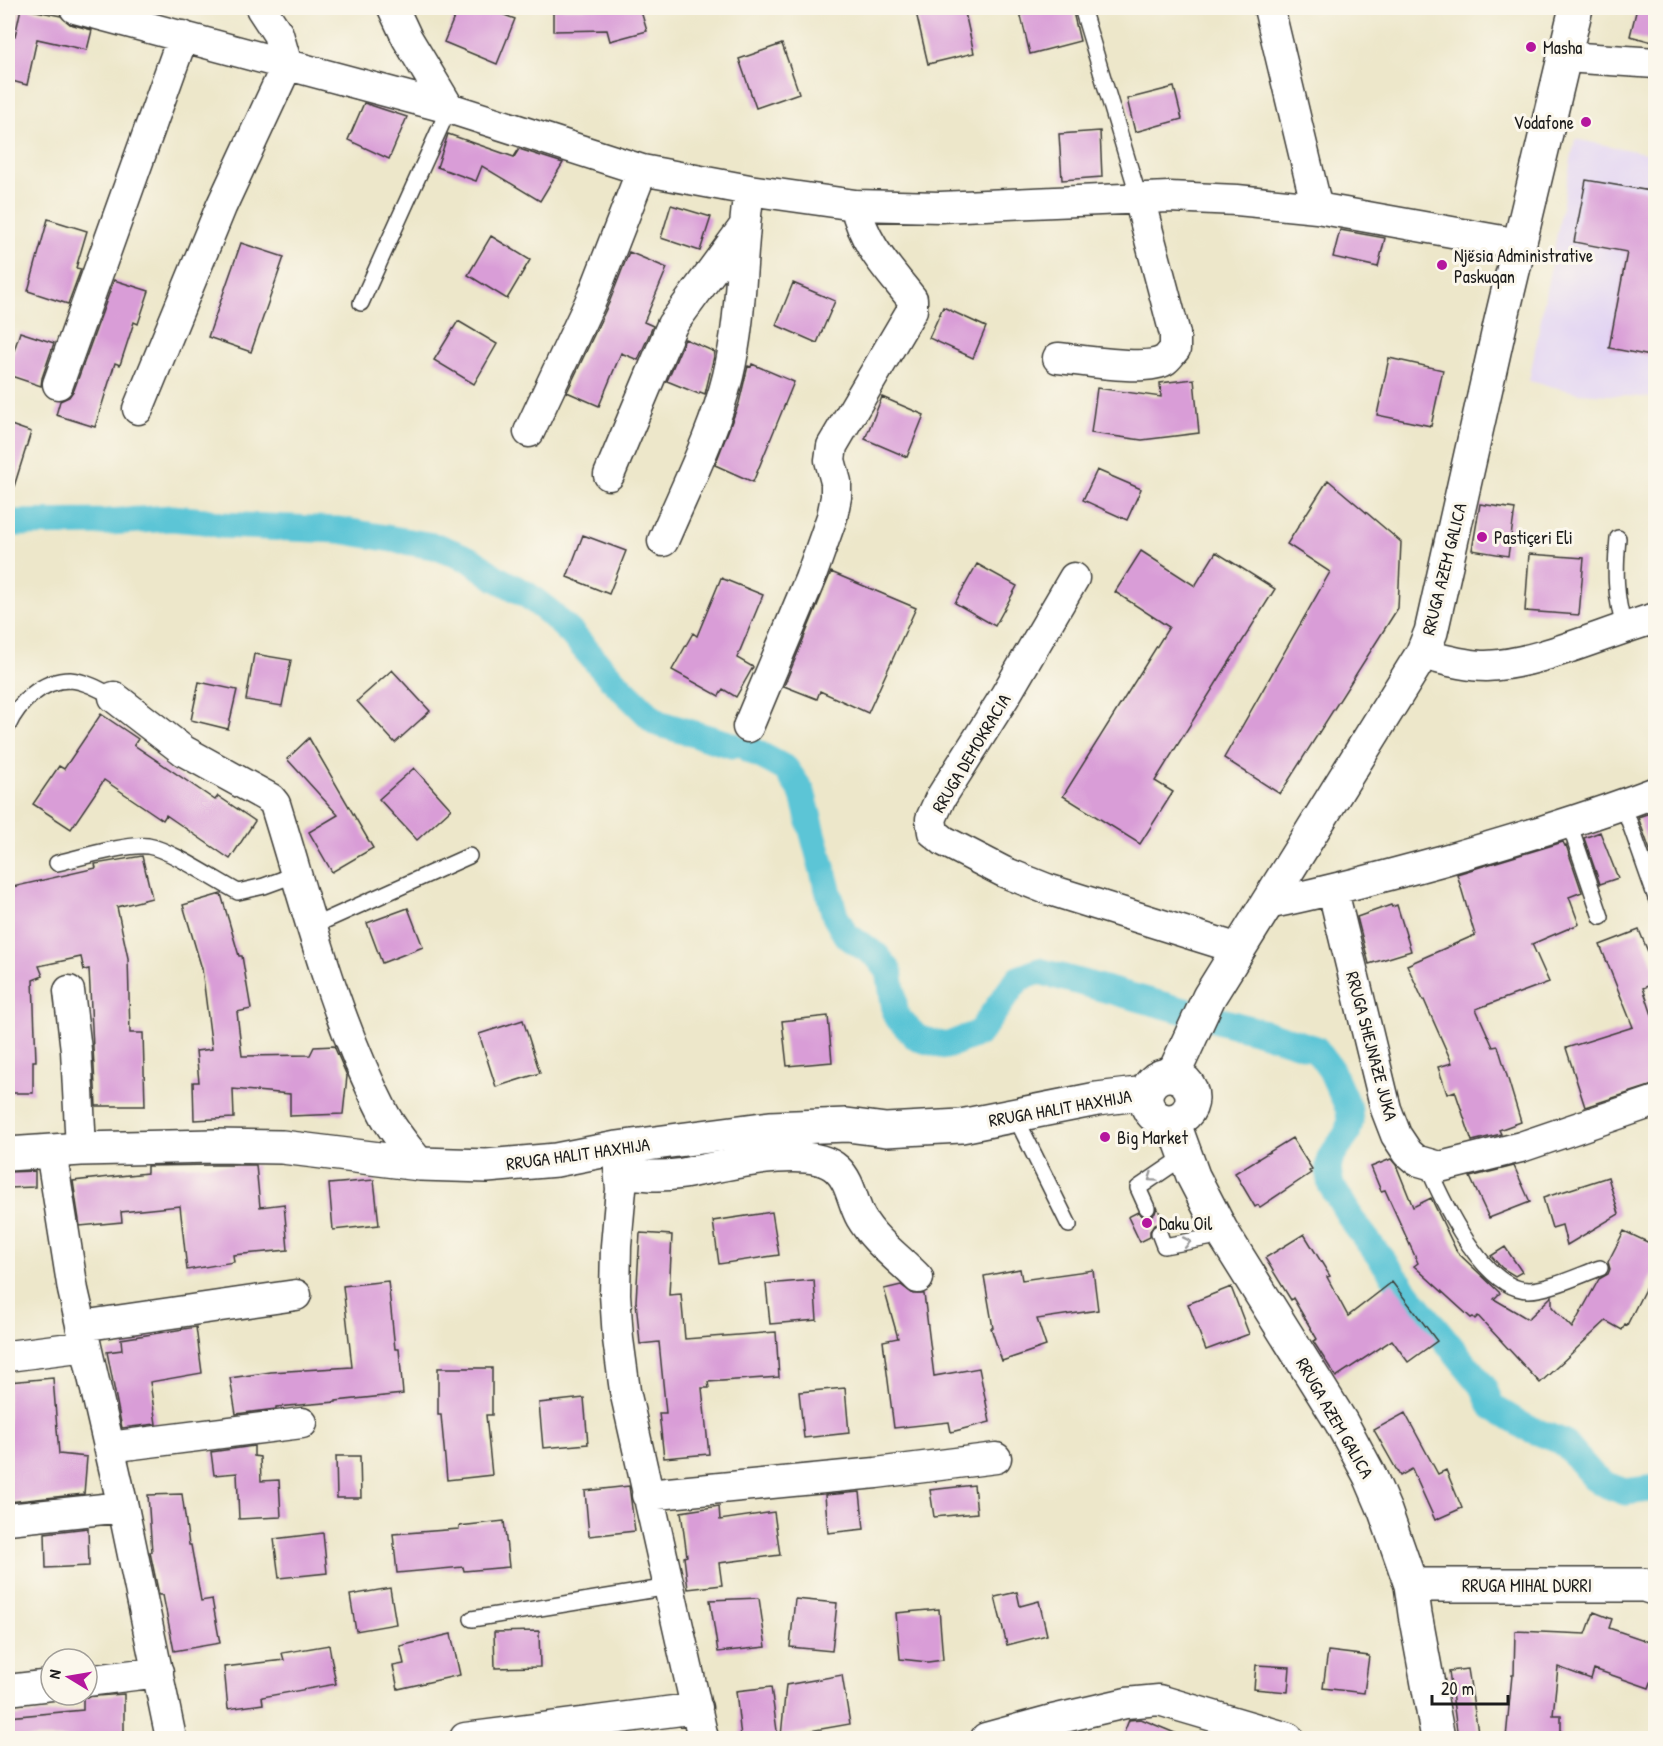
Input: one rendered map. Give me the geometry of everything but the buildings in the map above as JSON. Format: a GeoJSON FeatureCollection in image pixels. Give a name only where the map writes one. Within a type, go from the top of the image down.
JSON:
{"type":"FeatureCollection","features":[{"type":"Feature","properties":{"kind":"main road","name":"RRUGA AZEM GALICA"},"geometry":{"type":"LineString","coordinates":[[1173,1075],[1209,997],[1422,654],[1437,613],[1500,325],[1576,8]]}},
{"type":"Feature","properties":{"kind":"main road"},"geometry":{"type":"LineString","coordinates":[[1166,1075],[1173,1075],[1186,1083],[1191,1090],[1192,1098],[1186,1113],[1166,1121],[1152,1114],[1148,1108],[1146,1093],[1153,1081],[1166,1075]]}},
{"type":"Feature","properties":{"kind":"main road","name":"RRUGA HALIT HAXHIJA"},"geometry":{"type":"LineString","coordinates":[[8,1154],[213,1146],[282,1147],[420,1164],[487,1166],[556,1160],[619,1161],[770,1128],[847,1125],[886,1130],[961,1126],[1116,1096],[1146,1093]]}},
{"type":"Feature","properties":{"kind":"main road","name":"RRUGA AZEM GALICA"},"geometry":{"type":"LineString","coordinates":[[1173,1120],[1193,1176],[1224,1235],[1341,1422],[1385,1511],[1411,1585],[1438,1738]]}},
{"type":"Feature","properties":{"kind":"main road","name":"RRUGA MIHAL DURRI"},"geometry":{"type":"LineString","coordinates":[[1411,1585],[1652,1584]]}},
{"type":"Feature","properties":{"kind":"street"},"geometry":{"type":"LineString","coordinates":[[75,8],[449,108],[642,170],[749,190],[855,205],[940,207],[1169,196],[1238,200],[1317,208],[1520,244]]}},
{"type":"Feature","properties":{"kind":"street"},"geometry":{"type":"LineString","coordinates":[[138,409],[220,207],[287,65],[278,34],[261,8]]}},
{"type":"Feature","properties":{"kind":"street"},"geometry":{"type":"LineString","coordinates":[[393,8],[407,38],[449,108]]}},
{"type":"Feature","properties":{"kind":"street"},"geometry":{"type":"LineString","coordinates":[[1269,8],[1317,208]]}},
{"type":"Feature","properties":{"kind":"street"},"geometry":{"type":"LineString","coordinates":[[58,384],[183,36]]}},
{"type":"Feature","properties":{"kind":"street"},"geometry":{"type":"LineString","coordinates":[[1565,57],[1656,63]]}},
{"type":"Feature","properties":{"kind":"street"},"geometry":{"type":"LineString","coordinates":[[529,432],[593,296],[642,170]]}},
{"type":"Feature","properties":{"kind":"street"},"geometry":{"type":"LineString","coordinates":[[663,541],[711,427],[728,376],[739,315],[744,227],[749,190]]}},
{"type":"Feature","properties":{"kind":"street"},"geometry":{"type":"LineString","coordinates":[[1058,358],[1151,364],[1165,360],[1175,349],[1175,334],[1139,198]]}},
{"type":"Feature","properties":{"kind":"street"},"geometry":{"type":"LineString","coordinates":[[747,727],[810,579],[832,517],[836,482],[830,460],[831,446],[912,310],[912,299],[869,243],[860,226],[855,205]]}},
{"type":"Feature","properties":{"kind":"street"},"geometry":{"type":"LineString","coordinates":[[609,475],[672,325],[744,227]]}},
{"type":"Feature","properties":{"kind":"street","name":"RRUGA DEMOKRACIA"},"geometry":{"type":"LineString","coordinates":[[1074,578],[1005,696],[940,799],[931,819],[933,832],[944,841],[994,867],[1047,889],[1239,949]]}},
{"type":"Feature","properties":{"kind":"street"},"geometry":{"type":"LineString","coordinates":[[1422,654],[1462,664],[1486,666],[1531,659],[1656,618]]}},
{"type":"Feature","properties":{"kind":"street"},"geometry":{"type":"LineString","coordinates":[[114,697],[184,751],[271,799],[275,804],[351,1040],[384,1114],[420,1164]]}},
{"type":"Feature","properties":{"kind":"street"},"geometry":{"type":"LineString","coordinates":[[1267,904],[1333,891],[1569,823],[1656,792]]}},
{"type":"Feature","properties":{"kind":"street","name":"RRUGA SHEJNAZE JUKA"},"geometry":{"type":"LineString","coordinates":[[1333,891],[1386,1109],[1396,1135],[1408,1153],[1427,1165]]}},
{"type":"Feature","properties":{"kind":"street"},"geometry":{"type":"LineString","coordinates":[[69,992],[77,1073],[66,1150],[73,1290],[123,1506],[171,1738]]}},
{"type":"Feature","properties":{"kind":"street"},"geometry":{"type":"LineString","coordinates":[[1427,1165],[1440,1167],[1454,1165],[1509,1150],[1656,1101]]}},
{"type":"Feature","properties":{"kind":"street"},"geometry":{"type":"LineString","coordinates":[[703,1738],[625,1391],[618,1340],[615,1256],[621,1189],[619,1161],[660,1176],[780,1158],[815,1159],[836,1167],[846,1179],[862,1219],[872,1233],[918,1278]]}},
{"type":"Feature","properties":{"kind":"street"},"geometry":{"type":"LineString","coordinates":[[8,1356],[83,1336],[296,1295]]}},
{"type":"Feature","properties":{"kind":"street"},"geometry":{"type":"LineString","coordinates":[[109,1447],[302,1423]]}},
{"type":"Feature","properties":{"kind":"street"},"geometry":{"type":"LineString","coordinates":[[647,1496],[876,1473],[996,1458]]}},
{"type":"Feature","properties":{"kind":"street"},"geometry":{"type":"LineString","coordinates":[[8,1519],[123,1506]]}},
{"type":"Feature","properties":{"kind":"street"},"geometry":{"type":"LineString","coordinates":[[99,1679],[158,1672]]}},
{"type":"Feature","properties":{"kind":"street"},"geometry":{"type":"LineString","coordinates":[[8,1690],[39,1686]]}},
{"type":"Feature","properties":{"kind":"street"},"geometry":{"type":"LineString","coordinates":[[986,1738],[1105,1708],[1159,1700],[1288,1738]]}},
{"type":"Feature","properties":{"kind":"street"},"geometry":{"type":"LineString","coordinates":[[465,1738],[697,1708]]}},
{"type":"Feature","properties":{"kind":"lane"},"geometry":{"type":"LineString","coordinates":[[1082,8],[1139,198]]}},
{"type":"Feature","properties":{"kind":"lane"},"geometry":{"type":"LineString","coordinates":[[361,303],[449,108]]}},
{"type":"Feature","properties":{"kind":"lane"},"geometry":{"type":"LineString","coordinates":[[1618,538],[1615,582],[1617,603],[1624,627]]}},
{"type":"Feature","properties":{"kind":"lane"},"geometry":{"type":"LineString","coordinates":[[8,726],[14,712],[28,698],[48,685],[70,680],[94,687],[114,697]]}},
{"type":"Feature","properties":{"kind":"lane"},"geometry":{"type":"LineString","coordinates":[[1623,804],[1656,898]]}},
{"type":"Feature","properties":{"kind":"lane"},"geometry":{"type":"LineString","coordinates":[[1569,823],[1601,917]]}},
{"type":"Feature","properties":{"kind":"lane"},"geometry":{"type":"LineString","coordinates":[[57,863],[104,852],[147,846],[183,861],[238,892],[264,886],[297,874]]}},
{"type":"Feature","properties":{"kind":"lane"},"geometry":{"type":"LineString","coordinates":[[313,926],[469,856]]}},
{"type":"Feature","properties":{"kind":"lane"},"geometry":{"type":"LineString","coordinates":[[1015,1116],[1069,1225]]}},
{"type":"Feature","properties":{"kind":"lane"},"geometry":{"type":"LineString","coordinates":[[1147,1208],[1138,1188],[1185,1156]]}},
{"type":"Feature","properties":{"kind":"lane"},"geometry":{"type":"LineString","coordinates":[[1427,1165],[1446,1209],[1465,1239],[1477,1255],[1502,1280],[1515,1288],[1530,1290],[1545,1287],[1600,1268]]}},
{"type":"Feature","properties":{"kind":"lane"},"geometry":{"type":"LineString","coordinates":[[1159,1233],[1164,1246],[1224,1235]]}},
{"type":"Feature","properties":{"kind":"lane"},"geometry":{"type":"LineString","coordinates":[[472,1619],[669,1587]]}},
{"type":"Feature","properties":{"kind":"shaded area"},"geometry":{"type":"Polygon","coordinates":[[[1575,139],[1655,155],[1655,398],[1579,393],[1529,381],[1575,139]]]}},
{"type":"Feature","properties":{"kind":"waterway"},"geometry":{"type":"LineString","coordinates":[[8,523],[108,522],[172,518],[221,525],[339,530],[439,547],[471,560],[496,578],[526,594],[548,611],[657,723],[732,745]]}},
{"type":"Feature","properties":{"kind":"waterway"},"geometry":{"type":"LineString","coordinates":[[749,749],[786,769],[802,792],[835,916],[846,935],[877,956],[889,971],[896,1016],[917,1038],[946,1046],[979,1033],[1018,979],[1039,971],[1316,1049],[1331,1070],[1349,1110],[1350,1122],[1347,1134],[1330,1158],[1328,1171],[1331,1185],[1354,1223],[1411,1298],[1483,1386],[1492,1407],[1525,1427],[1563,1442],[1594,1477],[1604,1484],[1625,1492],[1656,1488]]}},
{"type":"Feature","properties":{"kind":"place","name":"Masha"},"geometry":{"type":"Point","coordinates":[1531,47]}},
{"type":"Feature","properties":{"kind":"place","name":"Vodafone"},"geometry":{"type":"Point","coordinates":[1586,122]}},
{"type":"Feature","properties":{"kind":"place","name":"Njësia Administrative Paskuqan"},"geometry":{"type":"Point","coordinates":[1442,265]}},
{"type":"Feature","properties":{"kind":"place","name":"Pastiçeri Eli"},"geometry":{"type":"Point","coordinates":[1482,537]}},
{"type":"Feature","properties":{"kind":"place","name":"Big Market"},"geometry":{"type":"Point","coordinates":[1105,1137]}},
{"type":"Feature","properties":{"kind":"place","name":"Daku Oil"},"geometry":{"type":"Point","coordinates":[1147,1223]}}]}
